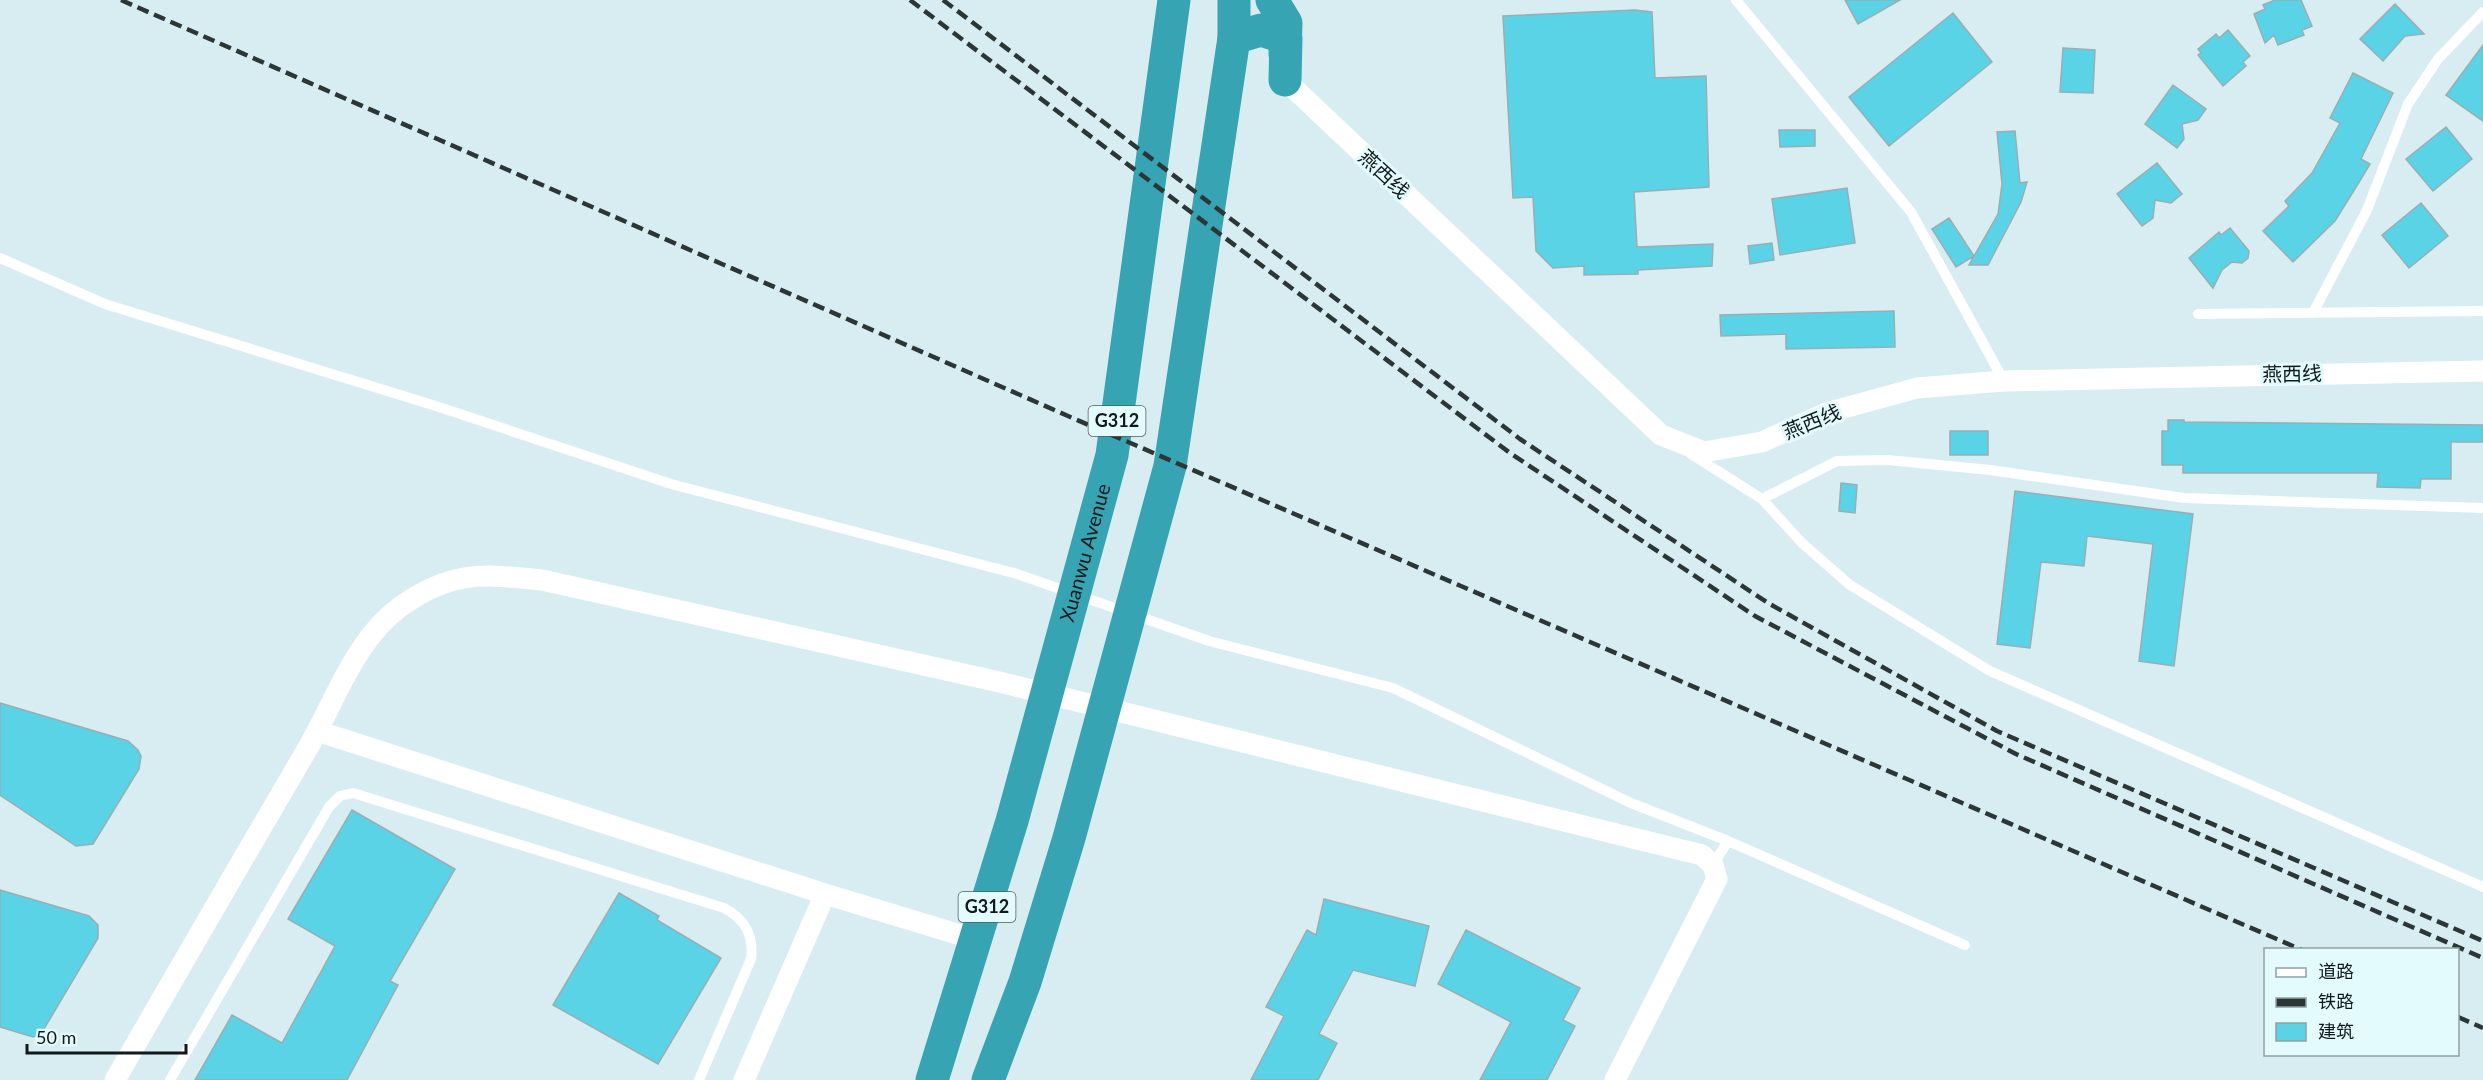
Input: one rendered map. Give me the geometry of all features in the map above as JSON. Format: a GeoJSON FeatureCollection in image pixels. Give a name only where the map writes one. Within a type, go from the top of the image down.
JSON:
{"type":"FeatureCollection","features":[{"type":"Feature","properties":{"kind":"highway","name":"G312"},"geometry":{"type":"LineString","coordinates":[[988,1080],[1025,982],[1069,838],[1170,466],[1234,38],[1234,0]]}},
{"type":"Feature","properties":{"kind":"highway"},"geometry":{"type":"LineString","coordinates":[[1272,0],[1286,23],[1285,80]]}},
{"type":"Feature","properties":{"kind":"highway","name":"Xuanwu Avenue"},"geometry":{"type":"LineString","coordinates":[[932,1080],[1012,821],[1112,455],[1173,5]]}},
{"type":"Feature","properties":{"kind":"highway"},"geometry":{"type":"LineString","coordinates":[[1234,38],[1261,30],[1286,38],[1285,80]]}},
{"type":"Feature","properties":{"kind":"street","name":"燕西线"},"geometry":{"type":"LineString","coordinates":[[1285,80],[1661,435],[1704,452],[1762,442],[1826,413],[1917,388],[2004,381],[2483,371]]}},
{"type":"Feature","properties":{"kind":"street"},"geometry":{"type":"LineString","coordinates":[[115,1080],[317,731],[359,652],[379,626],[399,608],[424,591],[454,578],[497,575],[542,580],[994,681],[1702,855],[1713,866],[1717,879],[1616,1080]]}},
{"type":"Feature","properties":{"kind":"street"},"geometry":{"type":"LineString","coordinates":[[317,731],[825,894],[977,940]]}},
{"type":"Feature","properties":{"kind":"street"},"geometry":{"type":"LineString","coordinates":[[744,1080],[825,894]]}},
{"type":"Feature","properties":{"kind":"lane"},"geometry":{"type":"LineString","coordinates":[[1736,0],[1911,212],[2004,381]]}},
{"type":"Feature","properties":{"kind":"lane"},"geometry":{"type":"LineString","coordinates":[[2313,313],[2367,210],[2408,104],[2438,59],[2483,12]]}},
{"type":"Feature","properties":{"kind":"lane"},"geometry":{"type":"LineString","coordinates":[[0,258],[105,304],[436,406],[671,484],[1017,574],[1209,641],[1393,688],[1631,803],[1728,841],[1965,945]]}},
{"type":"Feature","properties":{"kind":"lane"},"geometry":{"type":"LineString","coordinates":[[2198,314],[2483,311]]}},
{"type":"Feature","properties":{"kind":"lane"},"geometry":{"type":"LineString","coordinates":[[1661,435],[1762,499],[1802,543],[1850,585],[1990,671],[2483,887]]}},
{"type":"Feature","properties":{"kind":"lane"},"geometry":{"type":"LineString","coordinates":[[1762,499],[1837,461],[1888,460],[1990,470],[2184,498],[2483,508]]}},
{"type":"Feature","properties":{"kind":"lane"},"geometry":{"type":"LineString","coordinates":[[170,1080],[329,807],[340,796],[353,794],[734,913],[748,930],[751,939],[751,959],[699,1080]]}},
{"type":"Feature","properties":{"kind":"lane"},"geometry":{"type":"LineString","coordinates":[[1713,866],[1728,841]]}},
{"type":"Feature","properties":{"kind":"building"},"geometry":{"type":"Polygon","coordinates":[[[1845,0],[1900,0],[1858,24],[1845,0]]]}},
{"type":"Feature","properties":{"kind":"building"},"geometry":{"type":"Polygon","coordinates":[[[2275,0],[2301,0],[2312,26],[2302,30],[2304,35],[2278,45],[2274,35],[2265,43],[2254,14],[2265,9],[2263,5],[2275,0]]]}},
{"type":"Feature","properties":{"kind":"building"},"geometry":{"type":"Polygon","coordinates":[[[2395,4],[2424,34],[2405,36],[2383,61],[2360,39],[2395,4]]]}},
{"type":"Feature","properties":{"kind":"building"},"geometry":{"type":"Polygon","coordinates":[[[1635,10],[1652,12],[1655,78],[1706,76],[1709,187],[1634,192],[1637,247],[1713,244],[1712,266],[1638,270],[1638,274],[1584,275],[1584,266],[1553,268],[1536,251],[1533,197],[1513,198],[1503,16],[1635,10]]]}},
{"type":"Feature","properties":{"kind":"building"},"geometry":{"type":"Polygon","coordinates":[[[1953,13],[1992,62],[1889,146],[1849,97],[1953,13]]]}},
{"type":"Feature","properties":{"kind":"building"},"geometry":{"type":"Polygon","coordinates":[[[2228,30],[2250,56],[2243,62],[2246,66],[2223,86],[2198,55],[2201,53],[2198,49],[2216,34],[2219,38],[2228,30]]]}},
{"type":"Feature","properties":{"kind":"building"},"geometry":{"type":"Polygon","coordinates":[[[2483,45],[2483,121],[2446,95],[2483,45]]]}},
{"type":"Feature","properties":{"kind":"building"},"geometry":{"type":"Polygon","coordinates":[[[2063,48],[2095,50],[2093,93],[2060,92],[2063,48]]]}},
{"type":"Feature","properties":{"kind":"building"},"geometry":{"type":"Polygon","coordinates":[[[2353,73],[2393,93],[2361,159],[2370,164],[2335,221],[2293,262],[2263,231],[2289,206],[2285,201],[2312,173],[2340,123],[2330,118],[2353,73]]]}},
{"type":"Feature","properties":{"kind":"building"},"geometry":{"type":"Polygon","coordinates":[[[2173,85],[2206,109],[2198,120],[2182,124],[2184,139],[2177,148],[2145,124],[2173,85]]]}},
{"type":"Feature","properties":{"kind":"building"},"geometry":{"type":"Polygon","coordinates":[[[2446,127],[2472,159],[2433,191],[2406,159],[2446,127]]]}},
{"type":"Feature","properties":{"kind":"building"},"geometry":{"type":"Polygon","coordinates":[[[1779,130],[1815,130],[1815,146],[1780,147],[1779,130]]]}},
{"type":"Feature","properties":{"kind":"building"},"geometry":{"type":"Polygon","coordinates":[[[2015,131],[2020,183],[2027,182],[2021,202],[1988,265],[1969,265],[1998,214],[2002,184],[1997,132],[2015,131]]]}},
{"type":"Feature","properties":{"kind":"building"},"geometry":{"type":"Polygon","coordinates":[[[2157,163],[2182,194],[2171,203],[2155,200],[2153,218],[2142,226],[2117,194],[2157,163]]]}},
{"type":"Feature","properties":{"kind":"building"},"geometry":{"type":"Polygon","coordinates":[[[1847,188],[1855,243],[1780,255],[1772,199],[1847,188]]]}},
{"type":"Feature","properties":{"kind":"building"},"geometry":{"type":"Polygon","coordinates":[[[2421,203],[2448,236],[2409,268],[2382,235],[2421,203]]]}},
{"type":"Feature","properties":{"kind":"building"},"geometry":{"type":"Polygon","coordinates":[[[1949,218],[1974,256],[1956,267],[1932,229],[1949,218]]]}},
{"type":"Feature","properties":{"kind":"building"},"geometry":{"type":"Polygon","coordinates":[[[2230,228],[2249,251],[2248,258],[2242,263],[2232,262],[2222,270],[2213,288],[2189,258],[2219,232],[2221,235],[2230,228]]]}},
{"type":"Feature","properties":{"kind":"building"},"geometry":{"type":"Polygon","coordinates":[[[1772,243],[1774,260],[1750,264],[1748,246],[1772,243]]]}},
{"type":"Feature","properties":{"kind":"building"},"geometry":{"type":"Polygon","coordinates":[[[1894,311],[1895,347],[1786,349],[1786,334],[1721,336],[1720,315],[1894,311]]]}},
{"type":"Feature","properties":{"kind":"building"},"geometry":{"type":"Polygon","coordinates":[[[2168,420],[2483,425],[2483,442],[2451,442],[2451,479],[2421,479],[2420,488],[2377,487],[2378,473],[2183,473],[2183,465],[2162,465],[2162,431],[2168,431],[2168,420]]]}},
{"type":"Feature","properties":{"kind":"building"},"geometry":{"type":"Polygon","coordinates":[[[1950,431],[1988,431],[1988,455],[1950,455],[1950,431]]]}},
{"type":"Feature","properties":{"kind":"building"},"geometry":{"type":"Polygon","coordinates":[[[1841,483],[1857,485],[1855,513],[1839,511],[1841,483]]]}},
{"type":"Feature","properties":{"kind":"building"},"geometry":{"type":"Polygon","coordinates":[[[2015,491],[2193,514],[2174,666],[2139,661],[2153,544],[2087,536],[2084,566],[2041,562],[2030,648],[1997,644],[2015,491]]]}},
{"type":"Feature","properties":{"kind":"building"},"geometry":{"type":"Polygon","coordinates":[[[0,703],[128,741],[138,750],[141,756],[139,769],[93,844],[76,846],[0,795],[0,703]]]}},
{"type":"Feature","properties":{"kind":"building"},"geometry":{"type":"Polygon","coordinates":[[[352,810],[455,869],[390,981],[398,985],[347,1080],[195,1080],[232,1015],[282,1043],[335,946],[288,919],[352,810]]]}},
{"type":"Feature","properties":{"kind":"building"},"geometry":{"type":"Polygon","coordinates":[[[0,890],[89,916],[98,925],[98,938],[41,1034],[33,1037],[0,1027],[0,890]]]}},
{"type":"Feature","properties":{"kind":"building"},"geometry":{"type":"Polygon","coordinates":[[[619,893],[659,916],[657,920],[721,958],[658,1064],[553,1005],[619,893]]]}},
{"type":"Feature","properties":{"kind":"building"},"geometry":{"type":"Polygon","coordinates":[[[1324,899],[1429,926],[1415,986],[1353,970],[1319,1034],[1337,1043],[1318,1080],[1251,1080],[1284,1016],[1266,1007],[1307,930],[1316,935],[1324,899]]]}},
{"type":"Feature","properties":{"kind":"building"},"geometry":{"type":"Polygon","coordinates":[[[1466,930],[1580,988],[1563,1020],[1575,1026],[1547,1080],[1480,1080],[1511,1022],[1438,984],[1466,930]]]}},
{"type":"Feature","properties":{"kind":"railway"},"geometry":{"type":"LineString","coordinates":[[121,0],[1068,416],[2297,948]]}},
{"type":"Feature","properties":{"kind":"railway"},"geometry":{"type":"LineString","coordinates":[[910,0],[1510,453],[1755,616],[2016,754],[2483,958]]}},
{"type":"Feature","properties":{"kind":"railway"},"geometry":{"type":"LineString","coordinates":[[943,0],[1520,439],[1768,603],[1997,731],[2483,941]]}},
{"type":"Feature","properties":{"kind":"railway"},"geometry":{"type":"LineString","coordinates":[[2459,1017],[2483,1028]]}}]}
